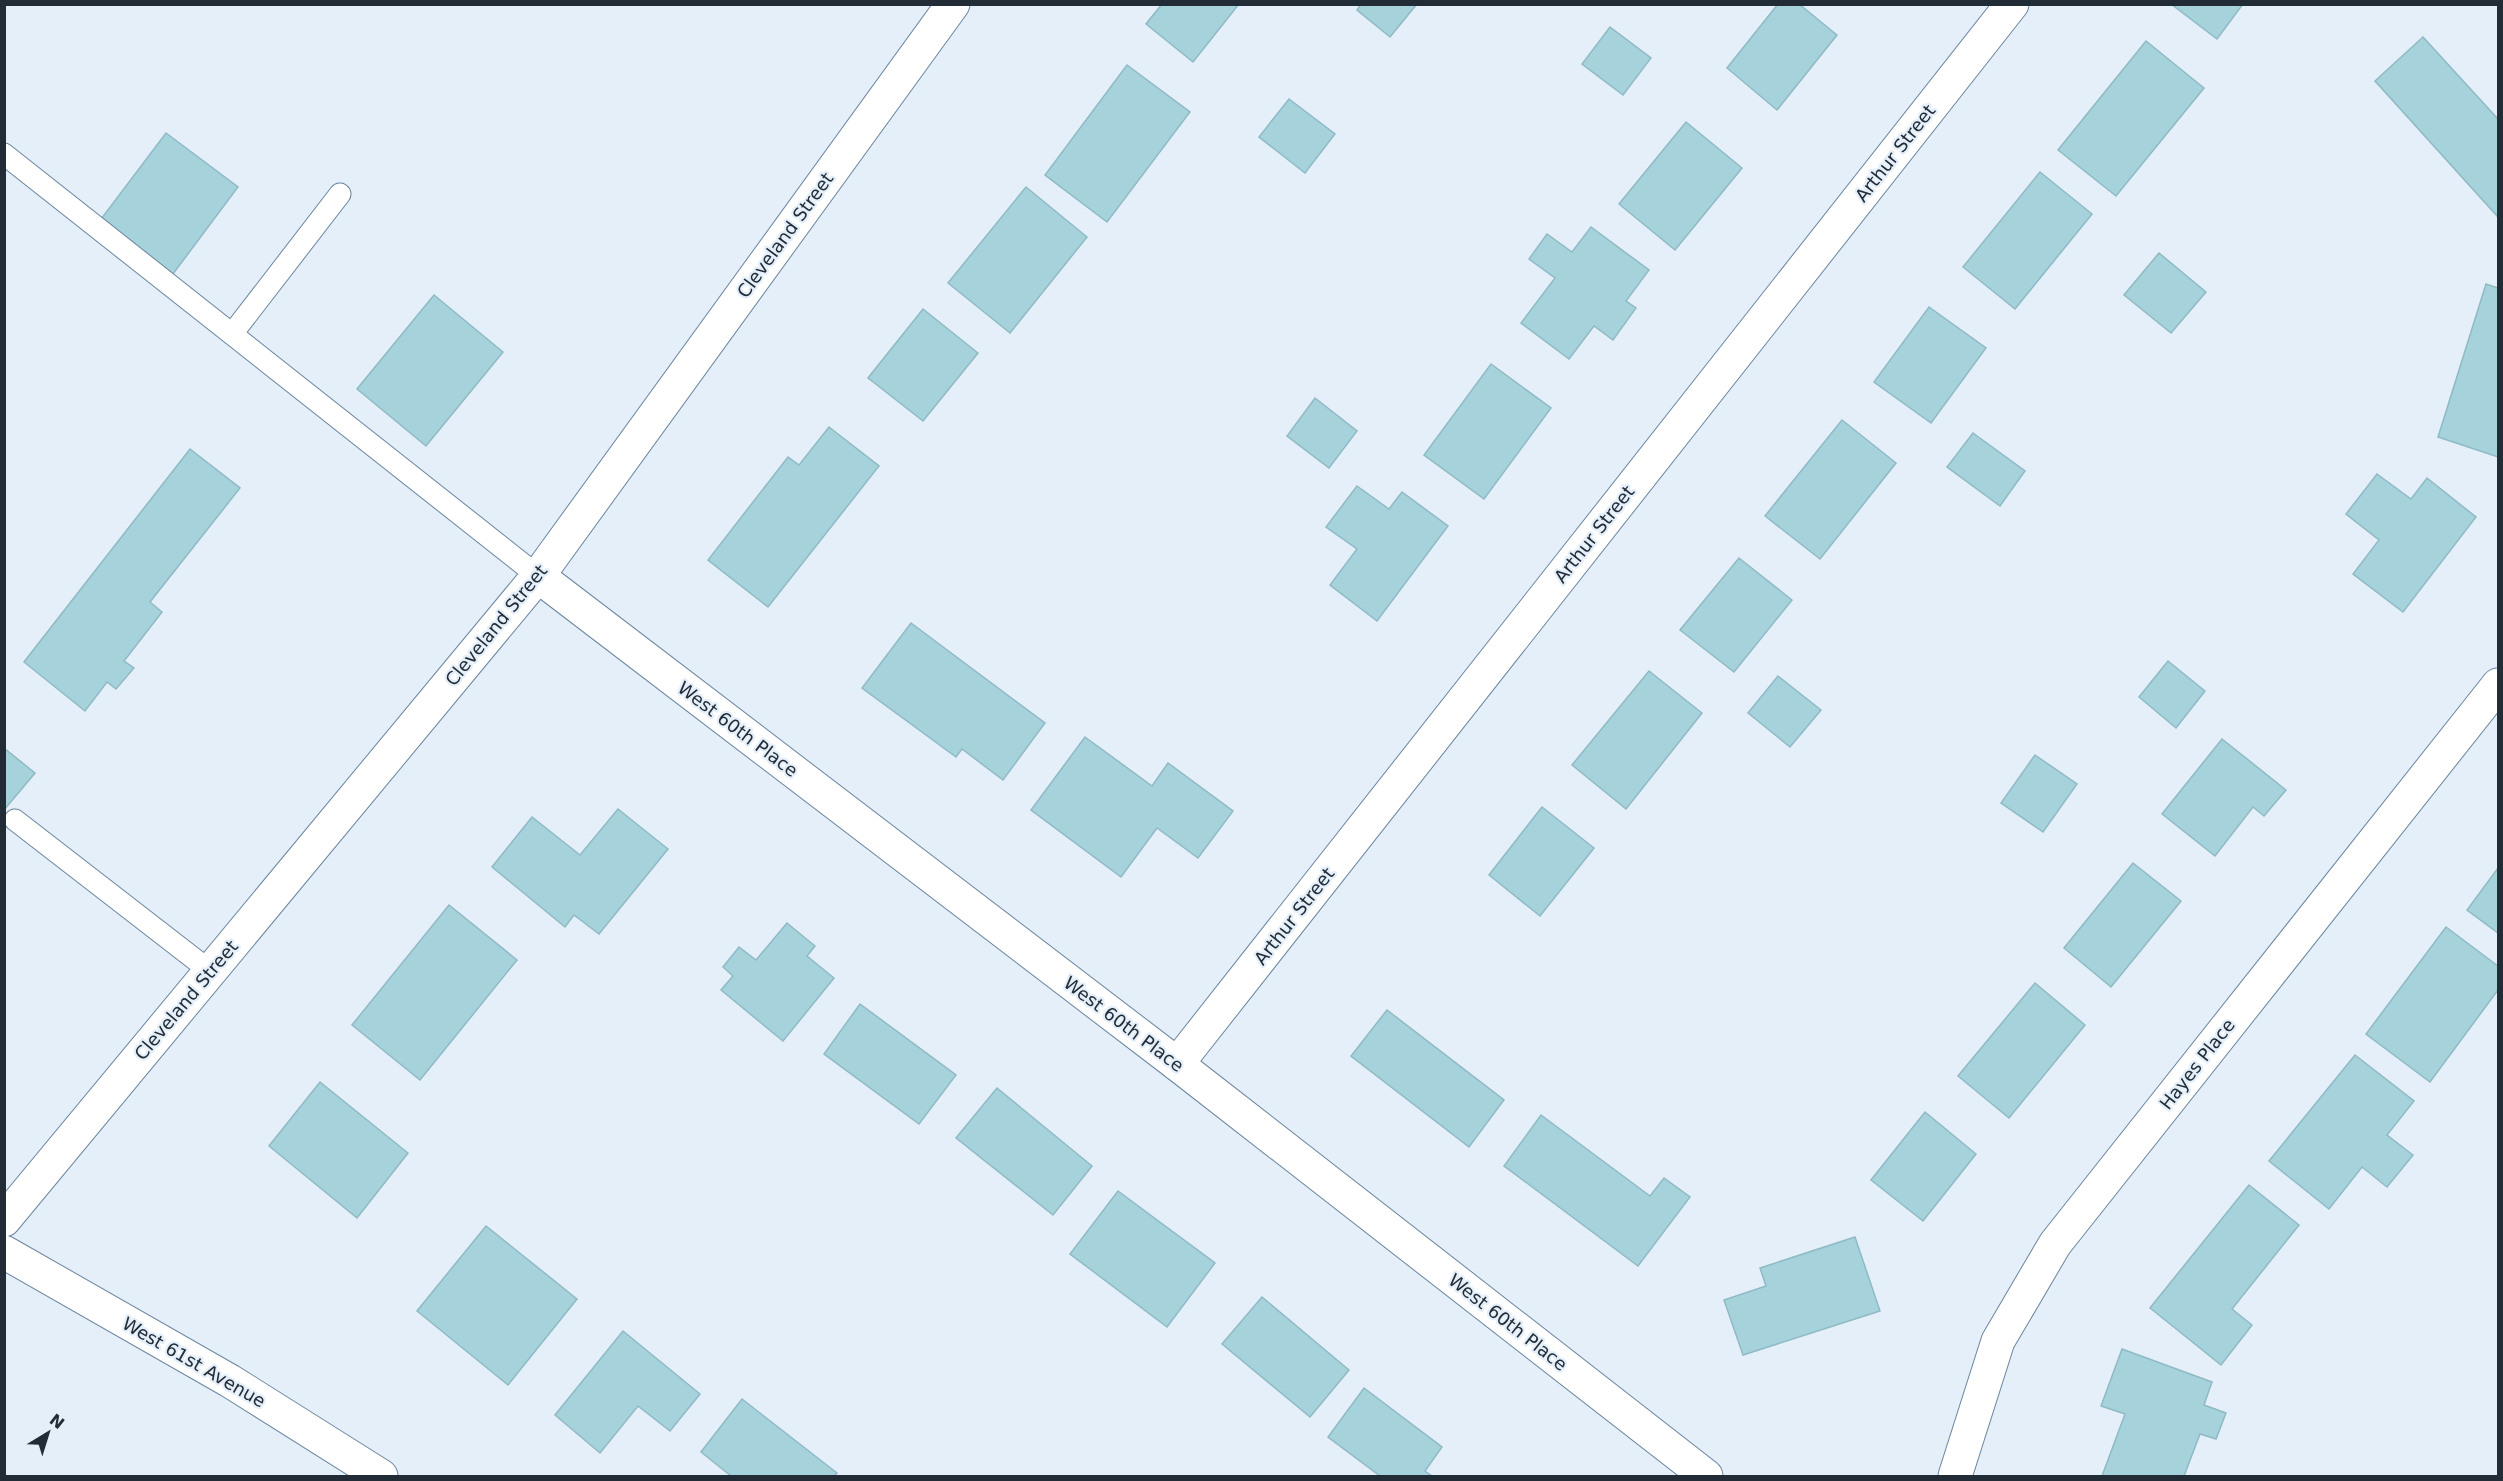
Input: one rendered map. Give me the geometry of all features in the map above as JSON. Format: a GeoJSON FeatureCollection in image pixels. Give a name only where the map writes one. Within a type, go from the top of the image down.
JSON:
{"type":"FeatureCollection","features":[{"type":"Feature","properties":{"kind":"street","name":"Cleveland Street"},"geometry":{"type":"LineString","coordinates":[[4,1220],[538,576],[953,4]]}},
{"type":"Feature","properties":{"kind":"street","name":"Arthur Street"},"geometry":{"type":"LineString","coordinates":[[1177,1064],[2012,4]]}},
{"type":"Feature","properties":{"kind":"street","name":"West 60th Place"},"geometry":{"type":"LineString","coordinates":[[538,576],[1177,1064],[1706,1476]]}},
{"type":"Feature","properties":{"kind":"street","name":"Hayes Place"},"geometry":{"type":"LineString","coordinates":[[1955,1476],[1998,1341],[2055,1244],[2499,685]]}},
{"type":"Feature","properties":{"kind":"street","name":"West 61st Avenue"},"geometry":{"type":"LineString","coordinates":[[4,1252],[230,1381],[381,1476]]}},
{"type":"Feature","properties":{"kind":"lane"},"geometry":{"type":"LineString","coordinates":[[4,154],[538,576]]}},
{"type":"Feature","properties":{"kind":"lane"},"geometry":{"type":"LineString","coordinates":[[232,334],[340,194]]}},
{"type":"Feature","properties":{"kind":"lane"},"geometry":{"type":"LineString","coordinates":[[15,820],[210,971]]}},
{"type":"Feature","properties":{"kind":"building"},"geometry":{"type":"Polygon","coordinates":[[[1162,4],[1239,4],[1193,62],[1146,24],[1162,4]]]}},
{"type":"Feature","properties":{"kind":"building"},"geometry":{"type":"Polygon","coordinates":[[[1361,4],[1417,4],[1390,37],[1357,10],[1361,4]]]}},
{"type":"Feature","properties":{"kind":"building"},"geometry":{"type":"Polygon","coordinates":[[[1778,4],[1799,4],[1837,35],[1777,110],[1727,68],[1778,4]]]}},
{"type":"Feature","properties":{"kind":"building"},"geometry":{"type":"Polygon","coordinates":[[[2171,4],[2243,4],[2217,39],[2171,4]]]}},
{"type":"Feature","properties":{"kind":"building"},"geometry":{"type":"Polygon","coordinates":[[[1610,27],[1651,58],[1623,95],[1582,64],[1610,27]]]}},
{"type":"Feature","properties":{"kind":"building"},"geometry":{"type":"Polygon","coordinates":[[[2423,37],[2498,119],[2498,217],[2375,81],[2423,37]]]}},
{"type":"Feature","properties":{"kind":"building"},"geometry":{"type":"Polygon","coordinates":[[[2146,41],[2204,88],[2116,196],[2058,150],[2146,41]]]}},
{"type":"Feature","properties":{"kind":"building"},"geometry":{"type":"Polygon","coordinates":[[[1127,65],[1190,112],[1107,222],[1045,175],[1127,65]]]}},
{"type":"Feature","properties":{"kind":"building"},"geometry":{"type":"Polygon","coordinates":[[[1289,99],[1335,134],[1305,173],[1259,137],[1289,99]]]}},
{"type":"Feature","properties":{"kind":"building"},"geometry":{"type":"Polygon","coordinates":[[[1686,122],[1742,168],[1675,250],[1619,204],[1686,122]]]}},
{"type":"Feature","properties":{"kind":"building"},"geometry":{"type":"Polygon","coordinates":[[[166,133],[238,187],[164,286],[92,231],[166,133]]]}},
{"type":"Feature","properties":{"kind":"building"},"geometry":{"type":"Polygon","coordinates":[[[2040,172],[2092,214],[2015,309],[1963,267],[2040,172]]]}},
{"type":"Feature","properties":{"kind":"building"},"geometry":{"type":"Polygon","coordinates":[[[1026,187],[1087,237],[1010,333],[948,283],[1026,187]]]}},
{"type":"Feature","properties":{"kind":"building"},"geometry":{"type":"Polygon","coordinates":[[[1591,227],[1649,270],[1626,301],[1636,308],[1613,340],[1594,326],[1569,359],[1521,323],[1555,278],[1529,259],[1547,234],[1572,252],[1591,227]]]}},
{"type":"Feature","properties":{"kind":"building"},"geometry":{"type":"Polygon","coordinates":[[[2159,253],[2206,292],[2171,333],[2124,295],[2159,253]]]}},
{"type":"Feature","properties":{"kind":"building"},"geometry":{"type":"Polygon","coordinates":[[[2486,284],[2498,288],[2498,457],[2438,437],[2486,284]]]}},
{"type":"Feature","properties":{"kind":"building"},"geometry":{"type":"Polygon","coordinates":[[[434,295],[503,352],[426,446],[357,389],[434,295]]]}},
{"type":"Feature","properties":{"kind":"building"},"geometry":{"type":"Polygon","coordinates":[[[1929,307],[1986,348],[1931,423],[1874,382],[1929,307]]]}},
{"type":"Feature","properties":{"kind":"building"},"geometry":{"type":"Polygon","coordinates":[[[923,309],[978,353],[923,421],[868,378],[923,309]]]}},
{"type":"Feature","properties":{"kind":"building"},"geometry":{"type":"Polygon","coordinates":[[[1491,364],[1551,408],[1484,499],[1424,455],[1491,364]]]}},
{"type":"Feature","properties":{"kind":"building"},"geometry":{"type":"Polygon","coordinates":[[[1315,398],[1357,431],[1329,468],[1287,436],[1315,398]]]}},
{"type":"Feature","properties":{"kind":"building"},"geometry":{"type":"Polygon","coordinates":[[[1842,420],[1896,463],[1820,559],[1765,516],[1842,420]]]}},
{"type":"Feature","properties":{"kind":"building"},"geometry":{"type":"Polygon","coordinates":[[[829,427],[879,466],[768,607],[708,560],[788,457],[799,465],[829,427]]]}},
{"type":"Feature","properties":{"kind":"building"},"geometry":{"type":"Polygon","coordinates":[[[1973,433],[2025,471],[2000,506],[1947,467],[1973,433]]]}},
{"type":"Feature","properties":{"kind":"building"},"geometry":{"type":"Polygon","coordinates":[[[190,449],[240,488],[150,602],[162,612],[124,661],[134,668],[116,689],[107,682],[85,711],[24,662],[190,449]]]}},
{"type":"Feature","properties":{"kind":"building"},"geometry":{"type":"Polygon","coordinates":[[[2377,474],[2411,499],[2427,478],[2476,517],[2403,612],[2353,574],[2379,540],[2346,514],[2377,474]]]}},
{"type":"Feature","properties":{"kind":"building"},"geometry":{"type":"Polygon","coordinates":[[[1357,486],[1389,509],[1402,492],[1448,526],[1377,621],[1330,585],[1357,549],[1326,527],[1357,486]]]}},
{"type":"Feature","properties":{"kind":"building"},"geometry":{"type":"Polygon","coordinates":[[[1739,558],[1792,600],[1734,672],[1680,630],[1739,558]]]}},
{"type":"Feature","properties":{"kind":"building"},"geometry":{"type":"Polygon","coordinates":[[[911,623],[1045,723],[1003,780],[962,749],[956,757],[862,688],[911,623]]]}},
{"type":"Feature","properties":{"kind":"building"},"geometry":{"type":"Polygon","coordinates":[[[2168,661],[2205,691],[2176,728],[2139,697],[2168,661]]]}},
{"type":"Feature","properties":{"kind":"building"},"geometry":{"type":"Polygon","coordinates":[[[1649,671],[1702,713],[1626,809],[1572,765],[1649,671]]]}},
{"type":"Feature","properties":{"kind":"building"},"geometry":{"type":"Polygon","coordinates":[[[1778,676],[1821,710],[1790,747],[1748,713],[1778,676]]]}},
{"type":"Feature","properties":{"kind":"building"},"geometry":{"type":"Polygon","coordinates":[[[1085,737],[1152,786],[1168,763],[1233,811],[1198,858],[1157,828],[1121,877],[1031,810],[1085,737]]]}},
{"type":"Feature","properties":{"kind":"building"},"geometry":{"type":"Polygon","coordinates":[[[2222,739],[2286,790],[2264,816],[2253,807],[2215,856],[2162,814],[2222,739]]]}},
{"type":"Feature","properties":{"kind":"building"},"geometry":{"type":"Polygon","coordinates":[[[4,748],[35,773],[4,810],[4,748]]]}},
{"type":"Feature","properties":{"kind":"building"},"geometry":{"type":"Polygon","coordinates":[[[2035,755],[2077,784],[2043,832],[2001,803],[2035,755]]]}},
{"type":"Feature","properties":{"kind":"building"},"geometry":{"type":"Polygon","coordinates":[[[1542,807],[1594,848],[1540,916],[1489,875],[1542,807]]]}},
{"type":"Feature","properties":{"kind":"building"},"geometry":{"type":"Polygon","coordinates":[[[618,809],[668,849],[599,934],[574,915],[565,927],[492,867],[532,817],[580,855],[618,809]]]}},
{"type":"Feature","properties":{"kind":"building"},"geometry":{"type":"Polygon","coordinates":[[[2133,863],[2181,901],[2111,987],[2064,948],[2133,863]]]}},
{"type":"Feature","properties":{"kind":"building"},"geometry":{"type":"Polygon","coordinates":[[[2498,868],[2498,933],[2467,910],[2498,868]]]}},
{"type":"Feature","properties":{"kind":"building"},"geometry":{"type":"Polygon","coordinates":[[[449,905],[517,960],[420,1080],[352,1025],[449,905]]]}},
{"type":"Feature","properties":{"kind":"building"},"geometry":{"type":"Polygon","coordinates":[[[787,923],[815,946],[807,956],[834,978],[783,1041],[721,990],[733,976],[723,967],[739,947],[756,960],[787,923]]]}},
{"type":"Feature","properties":{"kind":"building"},"geometry":{"type":"Polygon","coordinates":[[[2446,927],[2498,966],[2498,990],[2430,1082],[2366,1034],[2446,927]]]}},
{"type":"Feature","properties":{"kind":"building"},"geometry":{"type":"Polygon","coordinates":[[[2035,983],[2085,1025],[2009,1118],[1958,1076],[2035,983]]]}},
{"type":"Feature","properties":{"kind":"building"},"geometry":{"type":"Polygon","coordinates":[[[860,1004],[956,1075],[919,1124],[824,1054],[860,1004]]]}},
{"type":"Feature","properties":{"kind":"building"},"geometry":{"type":"Polygon","coordinates":[[[1387,1010],[1504,1100],[1469,1147],[1351,1056],[1387,1010]]]}},
{"type":"Feature","properties":{"kind":"building"},"geometry":{"type":"Polygon","coordinates":[[[2355,1055],[2414,1101],[2387,1135],[2413,1155],[2387,1187],[2362,1167],[2329,1209],[2269,1161],[2355,1055]]]}},
{"type":"Feature","properties":{"kind":"building"},"geometry":{"type":"Polygon","coordinates":[[[320,1082],[408,1153],[357,1218],[269,1146],[320,1082]]]}},
{"type":"Feature","properties":{"kind":"building"},"geometry":{"type":"Polygon","coordinates":[[[997,1088],[1092,1166],[1053,1215],[956,1138],[997,1088]]]}},
{"type":"Feature","properties":{"kind":"building"},"geometry":{"type":"Polygon","coordinates":[[[1925,1112],[1976,1154],[1923,1221],[1871,1180],[1925,1112]]]}},
{"type":"Feature","properties":{"kind":"building"},"geometry":{"type":"Polygon","coordinates":[[[1541,1115],[1650,1196],[1664,1178],[1690,1197],[1638,1266],[1504,1166],[1541,1115]]]}},
{"type":"Feature","properties":{"kind":"building"},"geometry":{"type":"Polygon","coordinates":[[[2249,1185],[2299,1225],[2232,1309],[2252,1325],[2221,1365],[2150,1308],[2249,1185]]]}},
{"type":"Feature","properties":{"kind":"building"},"geometry":{"type":"Polygon","coordinates":[[[1118,1191],[1215,1263],[1167,1327],[1070,1254],[1118,1191]]]}},
{"type":"Feature","properties":{"kind":"building"},"geometry":{"type":"Polygon","coordinates":[[[486,1226],[577,1299],[508,1385],[417,1311],[486,1226]]]}},
{"type":"Feature","properties":{"kind":"building"},"geometry":{"type":"Polygon","coordinates":[[[1855,1237],[1880,1311],[1743,1355],[1724,1300],[1766,1286],[1760,1268],[1855,1237]]]}},
{"type":"Feature","properties":{"kind":"building"},"geometry":{"type":"Polygon","coordinates":[[[1262,1297],[1349,1370],[1310,1417],[1222,1344],[1262,1297]]]}},
{"type":"Feature","properties":{"kind":"building"},"geometry":{"type":"Polygon","coordinates":[[[623,1331],[700,1394],[670,1431],[638,1406],[600,1453],[555,1415],[623,1331]]]}},
{"type":"Feature","properties":{"kind":"building"},"geometry":{"type":"Polygon","coordinates":[[[2122,1349],[2212,1382],[2204,1405],[2226,1413],[2216,1439],[2200,1434],[2184,1476],[2102,1476],[2125,1414],[2101,1406],[2122,1349]]]}},
{"type":"Feature","properties":{"kind":"building"},"geometry":{"type":"Polygon","coordinates":[[[1364,1388],[1442,1447],[1425,1471],[1432,1476],[1380,1476],[1328,1437],[1364,1388]]]}},
{"type":"Feature","properties":{"kind":"building"},"geometry":{"type":"Polygon","coordinates":[[[742,1399],[837,1473],[834,1476],[731,1476],[701,1452],[742,1399]]]}}]}
